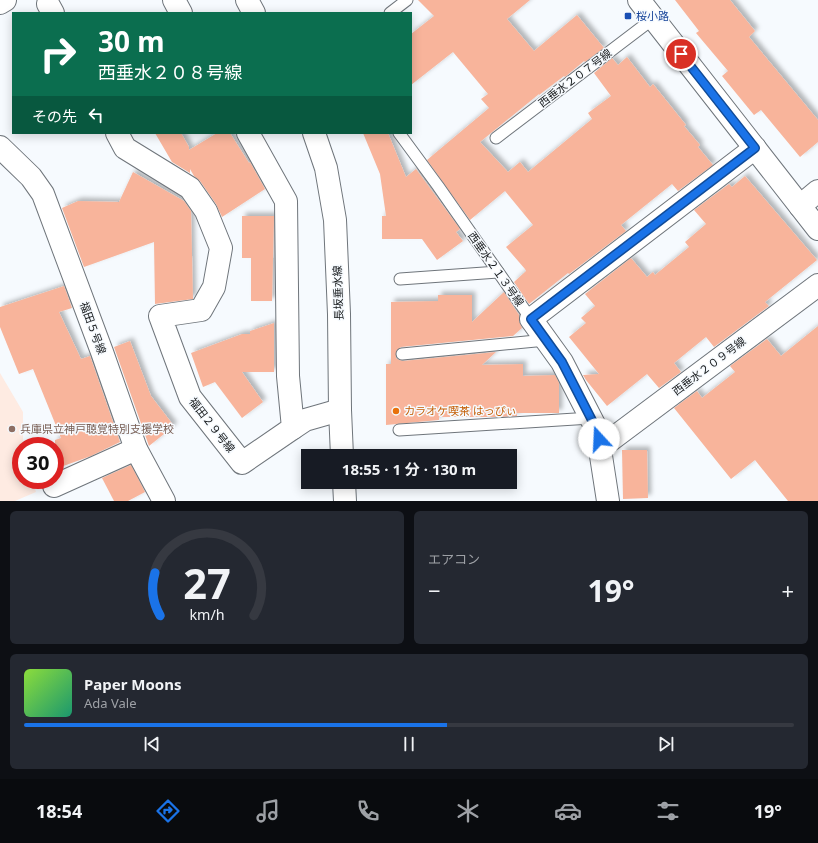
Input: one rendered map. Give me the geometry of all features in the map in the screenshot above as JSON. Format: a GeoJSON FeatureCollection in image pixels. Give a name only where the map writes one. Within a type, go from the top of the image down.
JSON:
{"type":"FeatureCollection","features":[{"type":"Feature","properties":{"kind":"street"},"geometry":{"type":"LineString","coordinates":[[0,3],[5,0]]}},
{"type":"Feature","properties":{"kind":"street"},"geometry":{"type":"LineString","coordinates":[[174,0],[180,12]]}},
{"type":"Feature","properties":{"kind":"street"},"geometry":{"type":"LineString","coordinates":[[247,0],[253,12]]}},
{"type":"Feature","properties":{"kind":"street"},"geometry":{"type":"LineString","coordinates":[[639,0],[818,229]]}},
{"type":"Feature","properties":{"kind":"street","name":"福田２９号線"},"geometry":{"type":"LineString","coordinates":[[118,134],[125,148],[190,188],[206,210],[221,248],[214,287],[201,310],[160,316],[190,397],[242,463],[293,428]]}},
{"type":"Feature","properties":{"kind":"street"},"geometry":{"type":"LineString","coordinates":[[249,134],[286,200],[288,376],[293,428],[305,420],[340,410]]}},
{"type":"Feature","properties":{"kind":"street","name":"長坂垂水線"},"geometry":{"type":"LineString","coordinates":[[314,134],[326,168],[332,195],[339,314],[342,449]]}},
{"type":"Feature","properties":{"kind":"street"},"geometry":{"type":"LineString","coordinates":[[531,319],[755,148]]}},
{"type":"Feature","properties":{"kind":"street","name":"福田５号線"},"geometry":{"type":"LineString","coordinates":[[7,153],[31,177],[43,194],[102,352],[136,449],[164,501]]}},
{"type":"Feature","properties":{"kind":"street"},"geometry":{"type":"LineString","coordinates":[[800,206],[818,191]]}},
{"type":"Feature","properties":{"kind":"street","name":"西垂水２０９号線"},"geometry":{"type":"LineString","coordinates":[[600,448],[818,285]]}},
{"type":"Feature","properties":{"kind":"street","name":"西垂水２１３号線"},"geometry":{"type":"LineString","coordinates":[[531,319],[562,362],[597,430],[608,501]]}},
{"type":"Feature","properties":{"kind":"street"},"geometry":{"type":"LineString","coordinates":[[64,481],[136,449]]}},
{"type":"Feature","properties":{"kind":"street"},"geometry":{"type":"LineString","coordinates":[[344,489],[345,501]]}},
{"type":"Feature","properties":{"kind":"lane"},"geometry":{"type":"LineString","coordinates":[[391,12],[402,1]]}},
{"type":"Feature","properties":{"kind":"lane","name":"西垂水２０７号線"},"geometry":{"type":"LineString","coordinates":[[496,138],[654,18]]}},
{"type":"Feature","properties":{"kind":"lane","name":"西垂水２１３号線"},"geometry":{"type":"LineString","coordinates":[[400,134],[531,319]]}},
{"type":"Feature","properties":{"kind":"lane"},"geometry":{"type":"LineString","coordinates":[[400,279],[498,272]]}},
{"type":"Feature","properties":{"kind":"lane"},"geometry":{"type":"LineString","coordinates":[[402,354],[546,340]]}},
{"type":"Feature","properties":{"kind":"lane"},"geometry":{"type":"LineString","coordinates":[[399,430],[591,418]]}},
{"type":"Feature","properties":{"kind":"shaded area","name":"兵庫県立神戸聴覚特別支援学校"},"geometry":{"type":"Polygon","coordinates":[[[0,373],[23,412],[23,437],[12,437],[12,489],[35,489],[36,492],[15,501],[0,501],[0,373]]]}},
{"type":"Feature","properties":{"kind":"building"},"geometry":{"type":"Polygon","coordinates":[[[418,0],[530,0],[507,19],[534,51],[577,15],[604,48],[539,94],[480,142],[508,172],[520,162],[528,172],[592,119],[588,113],[611,96],[594,73],[612,58],[618,65],[627,57],[650,87],[653,84],[686,125],[684,126],[700,145],[698,147],[713,165],[678,191],[672,184],[621,225],[626,231],[569,274],[568,273],[529,304],[514,282],[526,271],[506,247],[533,225],[505,191],[470,220],[427,160],[489,108],[481,99],[488,94],[453,52],[412,84],[412,33],[434,16],[418,0]]]}},
{"type":"Feature","properties":{"kind":"building"},"geometry":{"type":"Polygon","coordinates":[[[675,0],[730,0],[755,31],[749,37],[818,120],[818,142],[800,157],[761,110],[754,115],[722,76],[728,71],[696,33],[699,31],[675,0]]]}},
{"type":"Feature","properties":{"kind":"building"},"geometry":{"type":"Polygon","coordinates":[[[156,134],[182,134],[189,147],[189,150],[215,134],[231,134],[249,163],[250,162],[265,189],[222,217],[216,204],[190,169],[190,173],[172,162],[156,134]]]}},
{"type":"Feature","properties":{"kind":"building"},"geometry":{"type":"Polygon","coordinates":[[[363,134],[388,134],[406,177],[416,169],[460,229],[456,232],[463,241],[437,260],[422,239],[382,239],[382,216],[386,216],[380,174],[363,134]]]}},
{"type":"Feature","properties":{"kind":"building"},"geometry":{"type":"Polygon","coordinates":[[[133,172],[184,201],[191,211],[193,299],[155,304],[154,242],[84,267],[62,208],[78,201],[119,202],[133,172]]]}},
{"type":"Feature","properties":{"kind":"building"},"geometry":{"type":"Polygon","coordinates":[[[745,176],[817,260],[765,302],[769,306],[714,347],[706,337],[674,363],[681,372],[659,388],[647,374],[607,406],[583,375],[599,374],[569,337],[586,323],[581,318],[595,306],[585,294],[631,258],[647,277],[653,272],[655,275],[689,247],[685,242],[706,224],[694,210],[729,184],[732,187],[745,176]]]}},
{"type":"Feature","properties":{"kind":"building"},"geometry":{"type":"Polygon","coordinates":[[[242,216],[274,216],[272,301],[251,301],[251,258],[242,258],[242,216]]]}},
{"type":"Feature","properties":{"kind":"building"},"geometry":{"type":"Polygon","coordinates":[[[64,286],[72,308],[59,312],[81,359],[90,356],[120,442],[91,456],[64,466],[64,437],[61,437],[33,369],[19,374],[0,327],[0,307],[64,286]]]}},
{"type":"Feature","properties":{"kind":"building"},"geometry":{"type":"Polygon","coordinates":[[[504,292],[519,315],[519,321],[522,328],[513,336],[401,347],[396,351],[396,358],[403,361],[496,352],[482,365],[523,364],[523,376],[555,375],[559,383],[559,413],[517,413],[517,416],[500,417],[439,417],[439,420],[386,425],[386,364],[391,364],[391,302],[438,301],[438,295],[472,295],[472,322],[504,292]]]}},
{"type":"Feature","properties":{"kind":"building"},"geometry":{"type":"Polygon","coordinates":[[[274,323],[274,372],[242,372],[263,402],[242,418],[215,382],[203,387],[191,353],[242,334],[250,334],[250,331],[274,323]]]}},
{"type":"Feature","properties":{"kind":"building"},"geometry":{"type":"Polygon","coordinates":[[[818,326],[818,501],[788,501],[755,460],[731,479],[674,408],[697,391],[702,398],[735,372],[730,366],[767,339],[781,356],[818,326]]]}},
{"type":"Feature","properties":{"kind":"building"},"geometry":{"type":"Polygon","coordinates":[[[130,341],[151,396],[174,426],[149,446],[114,347],[130,341]]]}},
{"type":"Feature","properties":{"kind":"building"},"geometry":{"type":"Polygon","coordinates":[[[622,450],[647,450],[648,498],[623,499],[622,450]]]}},
{"type":"Feature","properties":{"kind":"building"},"geometry":{"type":"Polygon","coordinates":[[[131,465],[145,492],[128,501],[114,501],[102,478],[131,465]]]}},
{"type":"Feature","properties":{"kind":"place","name":"桜小路"},"geometry":{"type":"Point","coordinates":[628,16]}},
{"type":"Feature","properties":{"kind":"place","name":"カラオケ喫茶 はっぴぃ"},"geometry":{"type":"Point","coordinates":[396,411]}},
{"type":"Feature","properties":{"kind":"place","name":"兵庫県立神戸聴覚特別支援学校"},"geometry":{"type":"Point","coordinates":[12,429]}},
{"type":"Feature","properties":{"kind":"route"},"geometry":{"type":"LineString","coordinates":[[599,439],[597,430],[562,362],[531,319],[755,148],[681,54]]}}]}
